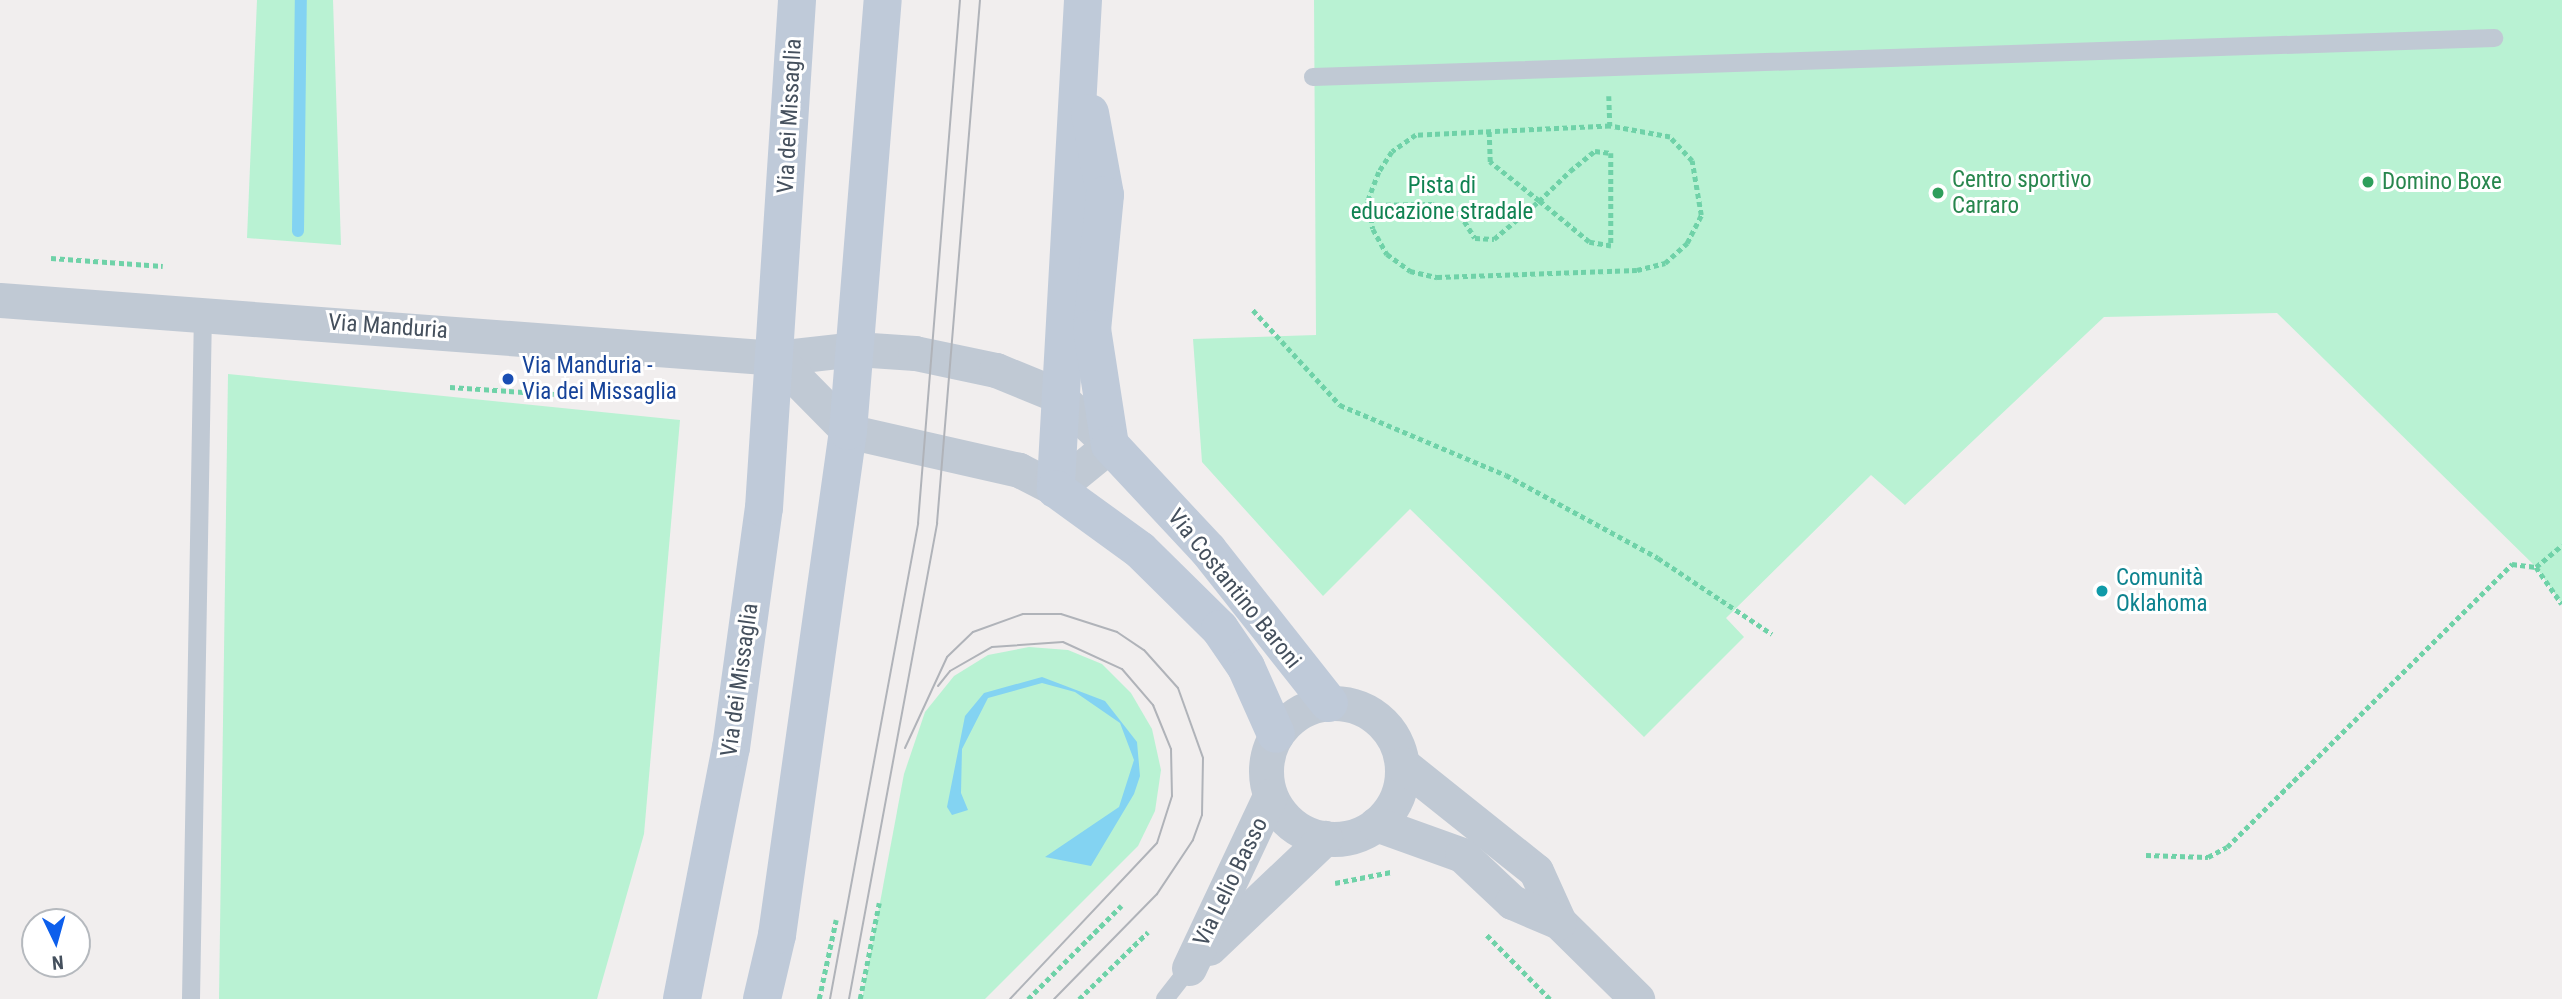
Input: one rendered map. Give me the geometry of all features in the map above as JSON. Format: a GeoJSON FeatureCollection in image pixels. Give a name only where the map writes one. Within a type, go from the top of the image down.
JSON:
{"type":"FeatureCollection","features":[{"type":"Feature","properties":{"kind":"main road","name":"Via dei Missaglia"},"geometry":{"type":"LineString","coordinates":[[682,999],[731,748],[764,508],[776,358],[797,0]]}},
{"type":"Feature","properties":{"kind":"main road"},"geometry":{"type":"LineString","coordinates":[[762,999],[777,935],[848,431],[883,0]]}},
{"type":"Feature","properties":{"kind":"main road"},"geometry":{"type":"LineString","coordinates":[[1056,489],[1056,395],[1083,70],[1083,0]]}},
{"type":"Feature","properties":{"kind":"main road"},"geometry":{"type":"LineString","coordinates":[[1083,70],[1105,195],[1092,329],[1110,445]]}},
{"type":"Feature","properties":{"kind":"main road","name":"Via Costantino Baroni"},"geometry":{"type":"LineString","coordinates":[[1110,445],[1208,550],[1329,703]]}},
{"type":"Feature","properties":{"kind":"main road","name":"Via Costantino Baroni"},"geometry":{"type":"LineString","coordinates":[[1056,489],[1140,550],[1220,629],[1246,667],[1276,734]]}},
{"type":"Feature","properties":{"kind":"street","name":"Via Manduria"},"geometry":{"type":"LineString","coordinates":[[0,300],[204,313],[776,358]]}},
{"type":"Feature","properties":{"kind":"street"},"geometry":{"type":"LineString","coordinates":[[776,358],[856,349]]}},
{"type":"Feature","properties":{"kind":"street","name":"Via Costantino Baroni"},"geometry":{"type":"LineString","coordinates":[[856,349],[996,370],[1056,395],[1110,445]]}},
{"type":"Feature","properties":{"kind":"street"},"geometry":{"type":"LineString","coordinates":[[776,358],[848,431]]}},
{"type":"Feature","properties":{"kind":"street","name":"Via Costantino Baroni"},"geometry":{"type":"LineString","coordinates":[[848,431],[1019,470],[1056,489]]}},
{"type":"Feature","properties":{"kind":"street"},"geometry":{"type":"LineString","coordinates":[[1056,489],[1110,445]]}},
{"type":"Feature","properties":{"kind":"street"},"geometry":{"type":"LineString","coordinates":[[1402,764],[1399,792],[1376,824],[1351,837],[1325,838],[1294,827],[1270,796],[1266,764],[1276,734],[1295,714],[1329,703],[1360,708],[1382,722],[1402,764],[1536,871],[1559,922],[1637,999]]}},
{"type":"Feature","properties":{"kind":"street","name":"Via Lelio Basso"},"geometry":{"type":"LineString","coordinates":[[1189,968],[1270,796]]}},
{"type":"Feature","properties":{"kind":"street"},"geometry":{"type":"LineString","coordinates":[[1376,824],[1462,855],[1512,902],[1559,922]]}},
{"type":"Feature","properties":{"kind":"street","name":"Via Lelio Basso"},"geometry":{"type":"LineString","coordinates":[[1189,968],[1325,838]]}},
{"type":"Feature","properties":{"kind":"lane"},"geometry":{"type":"LineString","coordinates":[[1314,77],[2494,38]]}},
{"type":"Feature","properties":{"kind":"lane"},"geometry":{"type":"LineString","coordinates":[[191,999],[204,313]]}},
{"type":"Feature","properties":{"kind":"lane","name":"Via Lelio Basso"},"geometry":{"type":"LineString","coordinates":[[1166,999],[1189,968]]}},
{"type":"Feature","properties":{"kind":"path"},"geometry":{"type":"LineString","coordinates":[[1608,67],[1610,126]]}},
{"type":"Feature","properties":{"kind":"path"},"geometry":{"type":"LineString","coordinates":[[1610,126],[1670,136],[1692,161],[1701,215],[1687,243],[1665,263],[1637,270],[1437,277],[1410,271],[1387,254],[1369,205],[1392,152],[1416,135],[1610,126]]}},
{"type":"Feature","properties":{"kind":"path"},"geometry":{"type":"LineString","coordinates":[[1369,205],[1432,204],[1460,214],[1475,238],[1494,239],[1538,201],[1595,151],[1611,153],[1611,246],[1590,242],[1538,201],[1490,162],[1489,130]]}},
{"type":"Feature","properties":{"kind":"path"},"geometry":{"type":"LineString","coordinates":[[51,258],[163,266]]}},
{"type":"Feature","properties":{"kind":"path"},"geometry":{"type":"LineString","coordinates":[[1253,310],[1340,405],[1506,475],[1658,558],[1772,634]]}},
{"type":"Feature","properties":{"kind":"path"},"geometry":{"type":"LineString","coordinates":[[450,387],[554,394]]}},
{"type":"Feature","properties":{"kind":"path"},"geometry":{"type":"LineString","coordinates":[[2146,855],[2208,857],[2227,847],[2504,571],[2512,564],[2536,567],[2562,545]]}},
{"type":"Feature","properties":{"kind":"path"},"geometry":{"type":"LineString","coordinates":[[2536,567],[2562,604]]}},
{"type":"Feature","properties":{"kind":"path"},"geometry":{"type":"LineString","coordinates":[[1325,886],[1405,869]]}},
{"type":"Feature","properties":{"kind":"path"},"geometry":{"type":"LineString","coordinates":[[860,999],[879,903]]}},
{"type":"Feature","properties":{"kind":"path"},"geometry":{"type":"LineString","coordinates":[[1028,999],[1121,906]]}},
{"type":"Feature","properties":{"kind":"path"},"geometry":{"type":"LineString","coordinates":[[819,999],[836,920]]}},
{"type":"Feature","properties":{"kind":"path"},"geometry":{"type":"LineString","coordinates":[[1482,930],[1550,999]]}},
{"type":"Feature","properties":{"kind":"path"},"geometry":{"type":"LineString","coordinates":[[1079,999],[1148,932]]}},
{"type":"Feature","properties":{"kind":"green space"},"geometry":{"type":"Polygon","coordinates":[[[257,0],[333,0],[341,245],[247,238],[257,0]]]}},
{"type":"Feature","properties":{"kind":"green space","name":"Centro sportivo Carraro"},"geometry":{"type":"Polygon","coordinates":[[[1314,0],[2562,0],[2562,604],[2536,567],[2277,313],[2104,317],[1905,505],[1871,475],[1726,618],[1744,637],[1644,737],[1410,509],[1323,596],[1202,462],[1193,339],[1316,335],[1314,0]]]}},
{"type":"Feature","properties":{"kind":"green space"},"geometry":{"type":"Polygon","coordinates":[[[228,374],[680,420],[644,834],[597,999],[219,999],[228,374]]]}},
{"type":"Feature","properties":{"kind":"green space"},"geometry":{"type":"Polygon","coordinates":[[[1029,647],[1068,650],[1102,664],[1131,693],[1152,729],[1161,770],[1155,811],[1138,846],[985,999],[862,999],[904,774],[925,712],[954,676],[988,655],[1029,647]]]}},
{"type":"Feature","properties":{"kind":"water"},"geometry":{"type":"Polygon","coordinates":[[[1042,677],[1105,701],[1137,742],[1140,776],[1134,794],[1091,866],[1045,857],[1119,807],[1134,760],[1120,723],[1075,692],[1042,683],[988,698],[962,749],[961,793],[968,810],[952,815],[947,807],[965,716],[984,693],[1042,677]]]}},
{"type":"Feature","properties":{"kind":"waterway"},"geometry":{"type":"LineString","coordinates":[[298,231],[301,0]]}},
{"type":"Feature","properties":{"kind":"tram line"},"geometry":{"type":"LineString","coordinates":[[830,999],[918,523],[960,0]]}},
{"type":"Feature","properties":{"kind":"tram line"},"geometry":{"type":"LineString","coordinates":[[849,999],[937,523],[980,0]]}},
{"type":"Feature","properties":{"kind":"tram line"},"geometry":{"type":"LineString","coordinates":[[905,748],[947,657],[973,632],[1023,614],[1061,614],[1117,632],[1144,650],[1178,688],[1203,758],[1202,815],[1193,840],[1157,894],[1054,999]]}},
{"type":"Feature","properties":{"kind":"tram line"},"geometry":{"type":"LineString","coordinates":[[938,686],[950,671],[992,647],[1063,642],[1122,669],[1153,705],[1171,749],[1172,796],[1157,843],[1010,999]]}},
{"type":"Feature","properties":{"kind":"place","name":"Domino Boxe"},"geometry":{"type":"Point","coordinates":[2368,182]}},
{"type":"Feature","properties":{"kind":"place","name":"Centro sportivo Carraro"},"geometry":{"type":"Point","coordinates":[1938,193]}},
{"type":"Feature","properties":{"kind":"place","name":"Via Manduria - Via dei Missaglia"},"geometry":{"type":"Point","coordinates":[508,379]}},
{"type":"Feature","properties":{"kind":"place","name":"Comunità Oklahoma"},"geometry":{"type":"Point","coordinates":[2102,591]}},
{"type":"Feature","properties":{"kind":"park label","name":"Pista di educazione stradale"},"geometry":{"type":"Point","coordinates":[1442,199]}}]}
